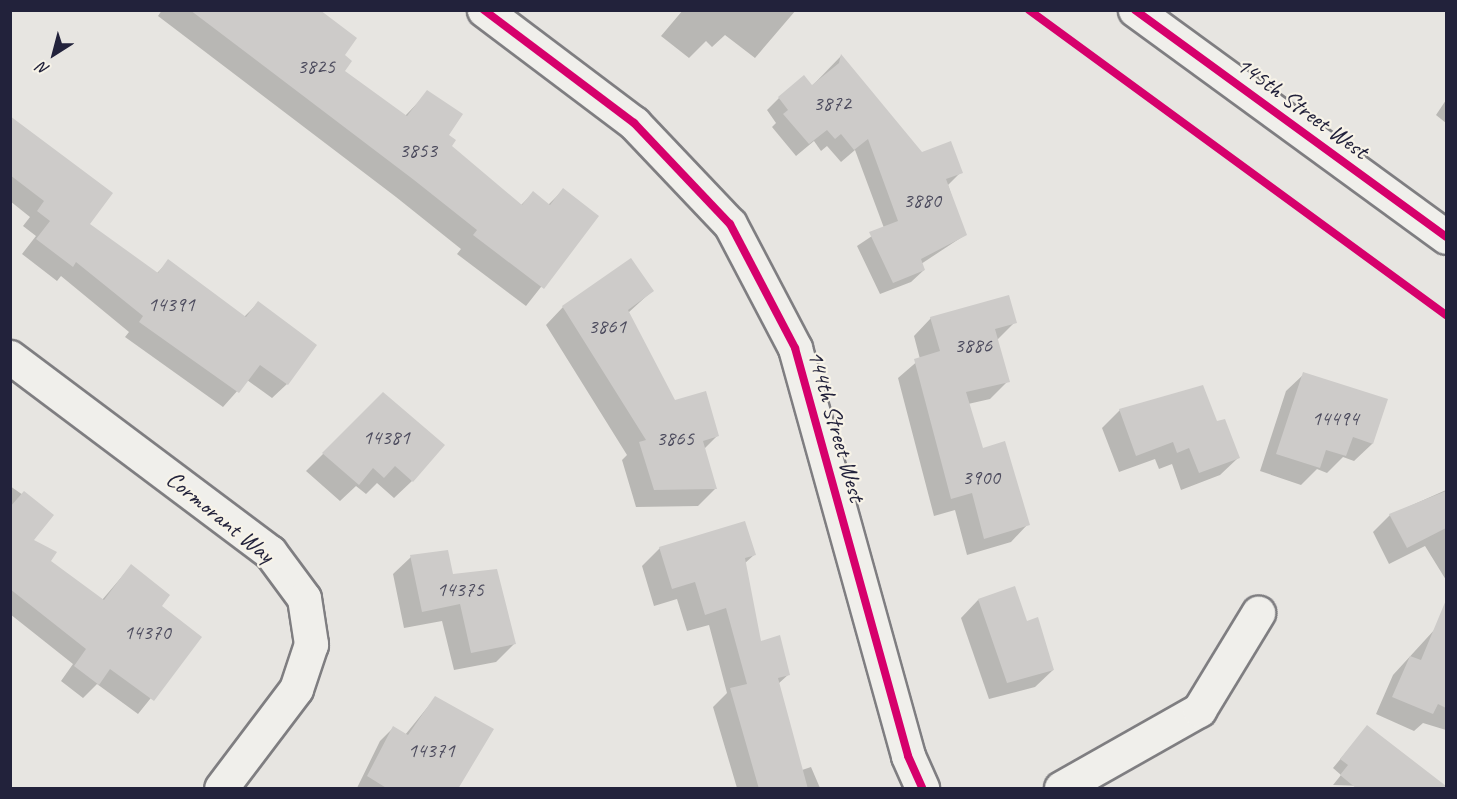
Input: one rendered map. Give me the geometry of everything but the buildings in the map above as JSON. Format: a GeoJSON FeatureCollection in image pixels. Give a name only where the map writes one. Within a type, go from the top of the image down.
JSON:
{"type":"FeatureCollection","features":[{"type":"Feature","properties":{"kind":"street","name":"144th Street West"},"geometry":{"type":"LineString","coordinates":[[484,10],[634,123],[730,224],[795,348],[908,756],[922,789]]}},
{"type":"Feature","properties":{"kind":"street","name":"145th Street West"},"geometry":{"type":"LineString","coordinates":[[1135,10],[1446,237]]}},
{"type":"Feature","properties":{"kind":"street","name":"Cormorant Way"},"geometry":{"type":"LineString","coordinates":[[10,357],[270,552],[304,598],[310,644],[296,689],[221,789]]}},
{"type":"Feature","properties":{"kind":"street"},"geometry":{"type":"LineString","coordinates":[[1061,789],[1200,710],[1258,613]]}},
{"type":"Feature","properties":{"kind":"cycle path"},"geometry":{"type":"LineString","coordinates":[[484,10],[634,123],[730,224],[795,348],[908,756],[922,788]]}},
{"type":"Feature","properties":{"kind":"cycle path"},"geometry":{"type":"LineString","coordinates":[[1029,10],[1446,315]]}},
{"type":"Feature","properties":{"kind":"cycle path"},"geometry":{"type":"LineString","coordinates":[[1135,10],[1446,237]]}}]}
